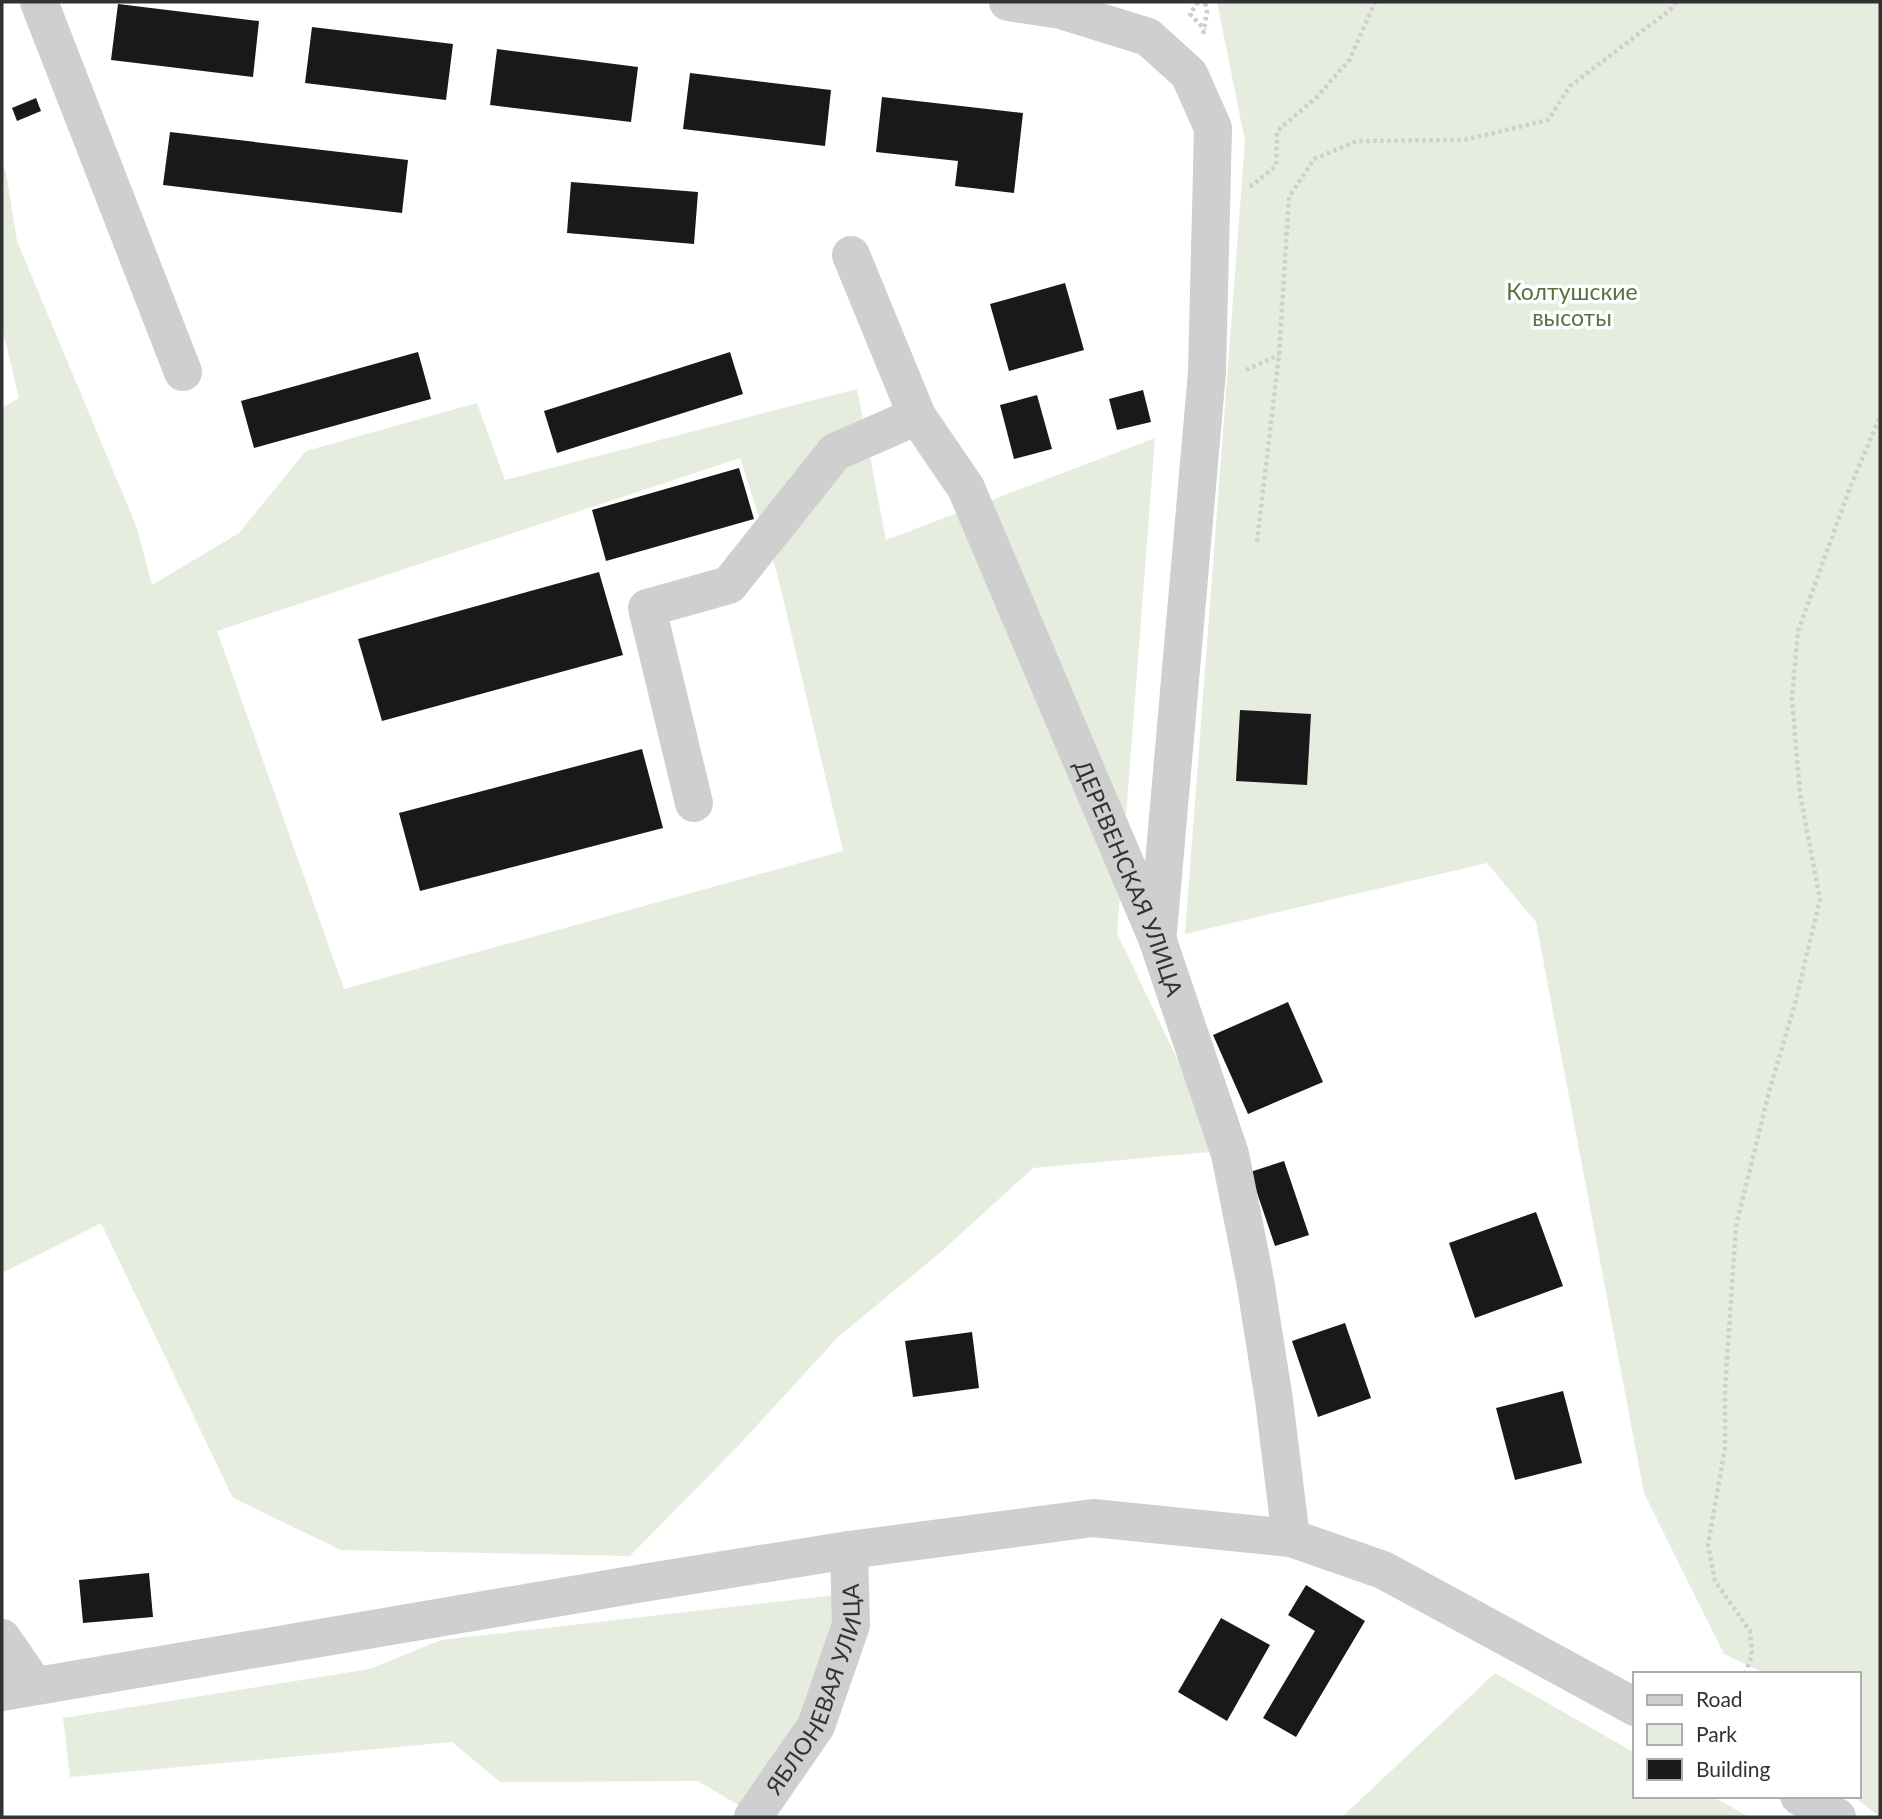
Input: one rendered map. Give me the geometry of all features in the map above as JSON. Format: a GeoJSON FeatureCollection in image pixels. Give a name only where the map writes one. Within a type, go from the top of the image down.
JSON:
{"type":"FeatureCollection","features":[{"type":"Feature","properties":{"kind":"street"},"geometry":{"type":"LineString","coordinates":[[39,2],[183,372]]}},
{"type":"Feature","properties":{"kind":"street"},"geometry":{"type":"LineString","coordinates":[[1008,2],[1061,10],[1148,37],[1189,74],[1213,128],[1207,372],[1157,938]]}},
{"type":"Feature","properties":{"kind":"street","name":"ДЕРЕВЕНСКАЯ УЛИЦА"},"geometry":{"type":"LineString","coordinates":[[851,255],[917,416],[966,488],[1157,938],[1230,1154],[1255,1280],[1274,1400],[1291,1538]]}},
{"type":"Feature","properties":{"kind":"street"},"geometry":{"type":"LineString","coordinates":[[694,803],[647,608],[729,585],[835,452],[917,416]]}},
{"type":"Feature","properties":{"kind":"street"},"geometry":{"type":"LineString","coordinates":[[2,1638],[19,1689],[849,1550],[1093,1518],[1291,1538],[1383,1570],[1633,1706]]}},
{"type":"Feature","properties":{"kind":"street","name":"ЯБЛОНЕВАЯ УЛИЦА"},"geometry":{"type":"LineString","coordinates":[[753,1817],[816,1727],[851,1625],[849,1550]]}},
{"type":"Feature","properties":{"kind":"street"},"geometry":{"type":"LineString","coordinates":[[1804,1798],[1837,1817]]}},
{"type":"Feature","properties":{"kind":"path"},"geometry":{"type":"LineString","coordinates":[[1198,2],[1190,13],[1205,30]]}},
{"type":"Feature","properties":{"kind":"path"},"geometry":{"type":"LineString","coordinates":[[1205,2],[1208,12]]}},
{"type":"Feature","properties":{"kind":"path"},"geometry":{"type":"LineString","coordinates":[[1210,209],[1255,185],[1276,166],[1277,131],[1318,96],[1350,59],[1375,2]]}},
{"type":"Feature","properties":{"kind":"path"},"geometry":{"type":"LineString","coordinates":[[1257,542],[1279,355],[1289,197],[1314,159],[1357,141],[1464,140],[1548,120],[1570,86],[1670,10],[1676,2]]}},
{"type":"Feature","properties":{"kind":"path"},"geometry":{"type":"LineString","coordinates":[[1746,1672],[1752,1655],[1750,1631],[1715,1581],[1708,1545],[1725,1448],[1725,1389],[1736,1226],[1820,899],[1800,794],[1792,699],[1798,631],[1880,417]]}},
{"type":"Feature","properties":{"kind":"green space","name":"Колтушские высоты"},"geometry":{"type":"Polygon","coordinates":[[[1217,2],[1880,2],[1880,1817],[1856,1798],[1861,1798],[1861,1672],[1762,1672],[1724,1654],[1644,1493],[1536,922],[1487,863],[1185,934],[1245,141],[1217,2]]]}},
{"type":"Feature","properties":{"kind":"green space"},"geometry":{"type":"Polygon","coordinates":[[[2,163],[17,241],[137,528],[152,585],[239,533],[306,451],[477,403],[505,480],[857,389],[886,540],[1155,438],[1117,933],[1221,1151],[1033,1168],[942,1251],[838,1337],[740,1444],[630,1556],[341,1550],[233,1498],[101,1223],[2,1273],[2,408],[19,398],[2,327],[2,163]],[[740,458],[217,631],[344,989],[843,851],[777,573],[740,458]]]}},
{"type":"Feature","properties":{"kind":"green space"},"geometry":{"type":"Polygon","coordinates":[[[845,1594],[803,1720],[740,1806],[698,1781],[500,1782],[452,1742],[70,1777],[63,1718],[370,1669],[441,1640],[845,1594]]]}},
{"type":"Feature","properties":{"kind":"green space"},"geometry":{"type":"Polygon","coordinates":[[[1495,1673],[1633,1752],[1633,1798],[1716,1798],[1749,1817],[1342,1817],[1495,1673]]]}},
{"type":"Feature","properties":{"kind":"building"},"geometry":{"type":"Polygon","coordinates":[[[118,4],[259,21],[253,77],[111,60],[118,4]]]}},
{"type":"Feature","properties":{"kind":"building"},"geometry":{"type":"Polygon","coordinates":[[[312,27],[453,44],[446,100],[305,83],[312,27]]]}},
{"type":"Feature","properties":{"kind":"building"},"geometry":{"type":"Polygon","coordinates":[[[497,49],[638,67],[631,122],[490,105],[497,49]]]}},
{"type":"Feature","properties":{"kind":"building"},"geometry":{"type":"Polygon","coordinates":[[[690,73],[831,90],[825,146],[683,129],[690,73]]]}},
{"type":"Feature","properties":{"kind":"building"},"geometry":{"type":"Polygon","coordinates":[[[882,97],[1023,113],[1014,193],[955,186],[958,161],[876,152],[882,97]]]}},
{"type":"Feature","properties":{"kind":"building"},"geometry":{"type":"Polygon","coordinates":[[[36,98],[41,111],[17,121],[12,108],[36,98]]]}},
{"type":"Feature","properties":{"kind":"building"},"geometry":{"type":"Polygon","coordinates":[[[170,132],[408,160],[402,213],[163,185],[170,132]]]}},
{"type":"Feature","properties":{"kind":"building"},"geometry":{"type":"Polygon","coordinates":[[[571,182],[698,192],[694,244],[567,233],[571,182]]]}},
{"type":"Feature","properties":{"kind":"building"},"geometry":{"type":"Polygon","coordinates":[[[1065,283],[1084,350],[1009,371],[990,304],[1065,283]]]}},
{"type":"Feature","properties":{"kind":"building"},"geometry":{"type":"Polygon","coordinates":[[[418,352],[431,399],[254,448],[241,401],[418,352]]]}},
{"type":"Feature","properties":{"kind":"building"},"geometry":{"type":"Polygon","coordinates":[[[730,352],[743,394],[557,453],[544,411],[730,352]]]}},
{"type":"Feature","properties":{"kind":"building"},"geometry":{"type":"Polygon","coordinates":[[[1143,390],[1151,422],[1117,430],[1109,399],[1143,390]]]}},
{"type":"Feature","properties":{"kind":"building"},"geometry":{"type":"Polygon","coordinates":[[[1037,395],[1052,449],[1014,459],[1000,405],[1037,395]]]}},
{"type":"Feature","properties":{"kind":"building"},"geometry":{"type":"Polygon","coordinates":[[[739,468],[754,519],[606,561],[592,510],[739,468]]]}},
{"type":"Feature","properties":{"kind":"building"},"geometry":{"type":"Polygon","coordinates":[[[599,572],[623,655],[382,721],[358,639],[599,572]]]}},
{"type":"Feature","properties":{"kind":"building"},"geometry":{"type":"Polygon","coordinates":[[[1240,710],[1311,714],[1307,785],[1236,781],[1240,710]]]}},
{"type":"Feature","properties":{"kind":"building"},"geometry":{"type":"Polygon","coordinates":[[[642,749],[663,828],[420,891],[399,813],[642,749]]]}},
{"type":"Feature","properties":{"kind":"building"},"geometry":{"type":"Polygon","coordinates":[[[1288,1002],[1323,1082],[1248,1114],[1213,1035],[1288,1002]]]}},
{"type":"Feature","properties":{"kind":"building"},"geometry":{"type":"Polygon","coordinates":[[[1284,1161],[1309,1235],[1275,1246],[1250,1172],[1284,1161]]]}},
{"type":"Feature","properties":{"kind":"building"},"geometry":{"type":"Polygon","coordinates":[[[1536,1212],[1563,1286],[1475,1318],[1449,1243],[1536,1212]]]}},
{"type":"Feature","properties":{"kind":"building"},"geometry":{"type":"Polygon","coordinates":[[[1345,1323],[1371,1398],[1318,1417],[1292,1341],[1345,1323]]]}},
{"type":"Feature","properties":{"kind":"building"},"geometry":{"type":"Polygon","coordinates":[[[972,1332],[979,1388],[913,1397],[905,1341],[972,1332]]]}},
{"type":"Feature","properties":{"kind":"building"},"geometry":{"type":"Polygon","coordinates":[[[1563,1391],[1582,1463],[1515,1480],[1496,1408],[1563,1391]]]}},
{"type":"Feature","properties":{"kind":"building"},"geometry":{"type":"Polygon","coordinates":[[[149,1573],[153,1617],[83,1623],[79,1580],[149,1573]]]}},
{"type":"Feature","properties":{"kind":"building"},"geometry":{"type":"Polygon","coordinates":[[[1306,1585],[1365,1621],[1296,1737],[1263,1718],[1315,1631],[1288,1615],[1306,1585]]]}},
{"type":"Feature","properties":{"kind":"building"},"geometry":{"type":"Polygon","coordinates":[[[1221,1618],[1270,1645],[1227,1721],[1178,1692],[1221,1618]]]}}]}
